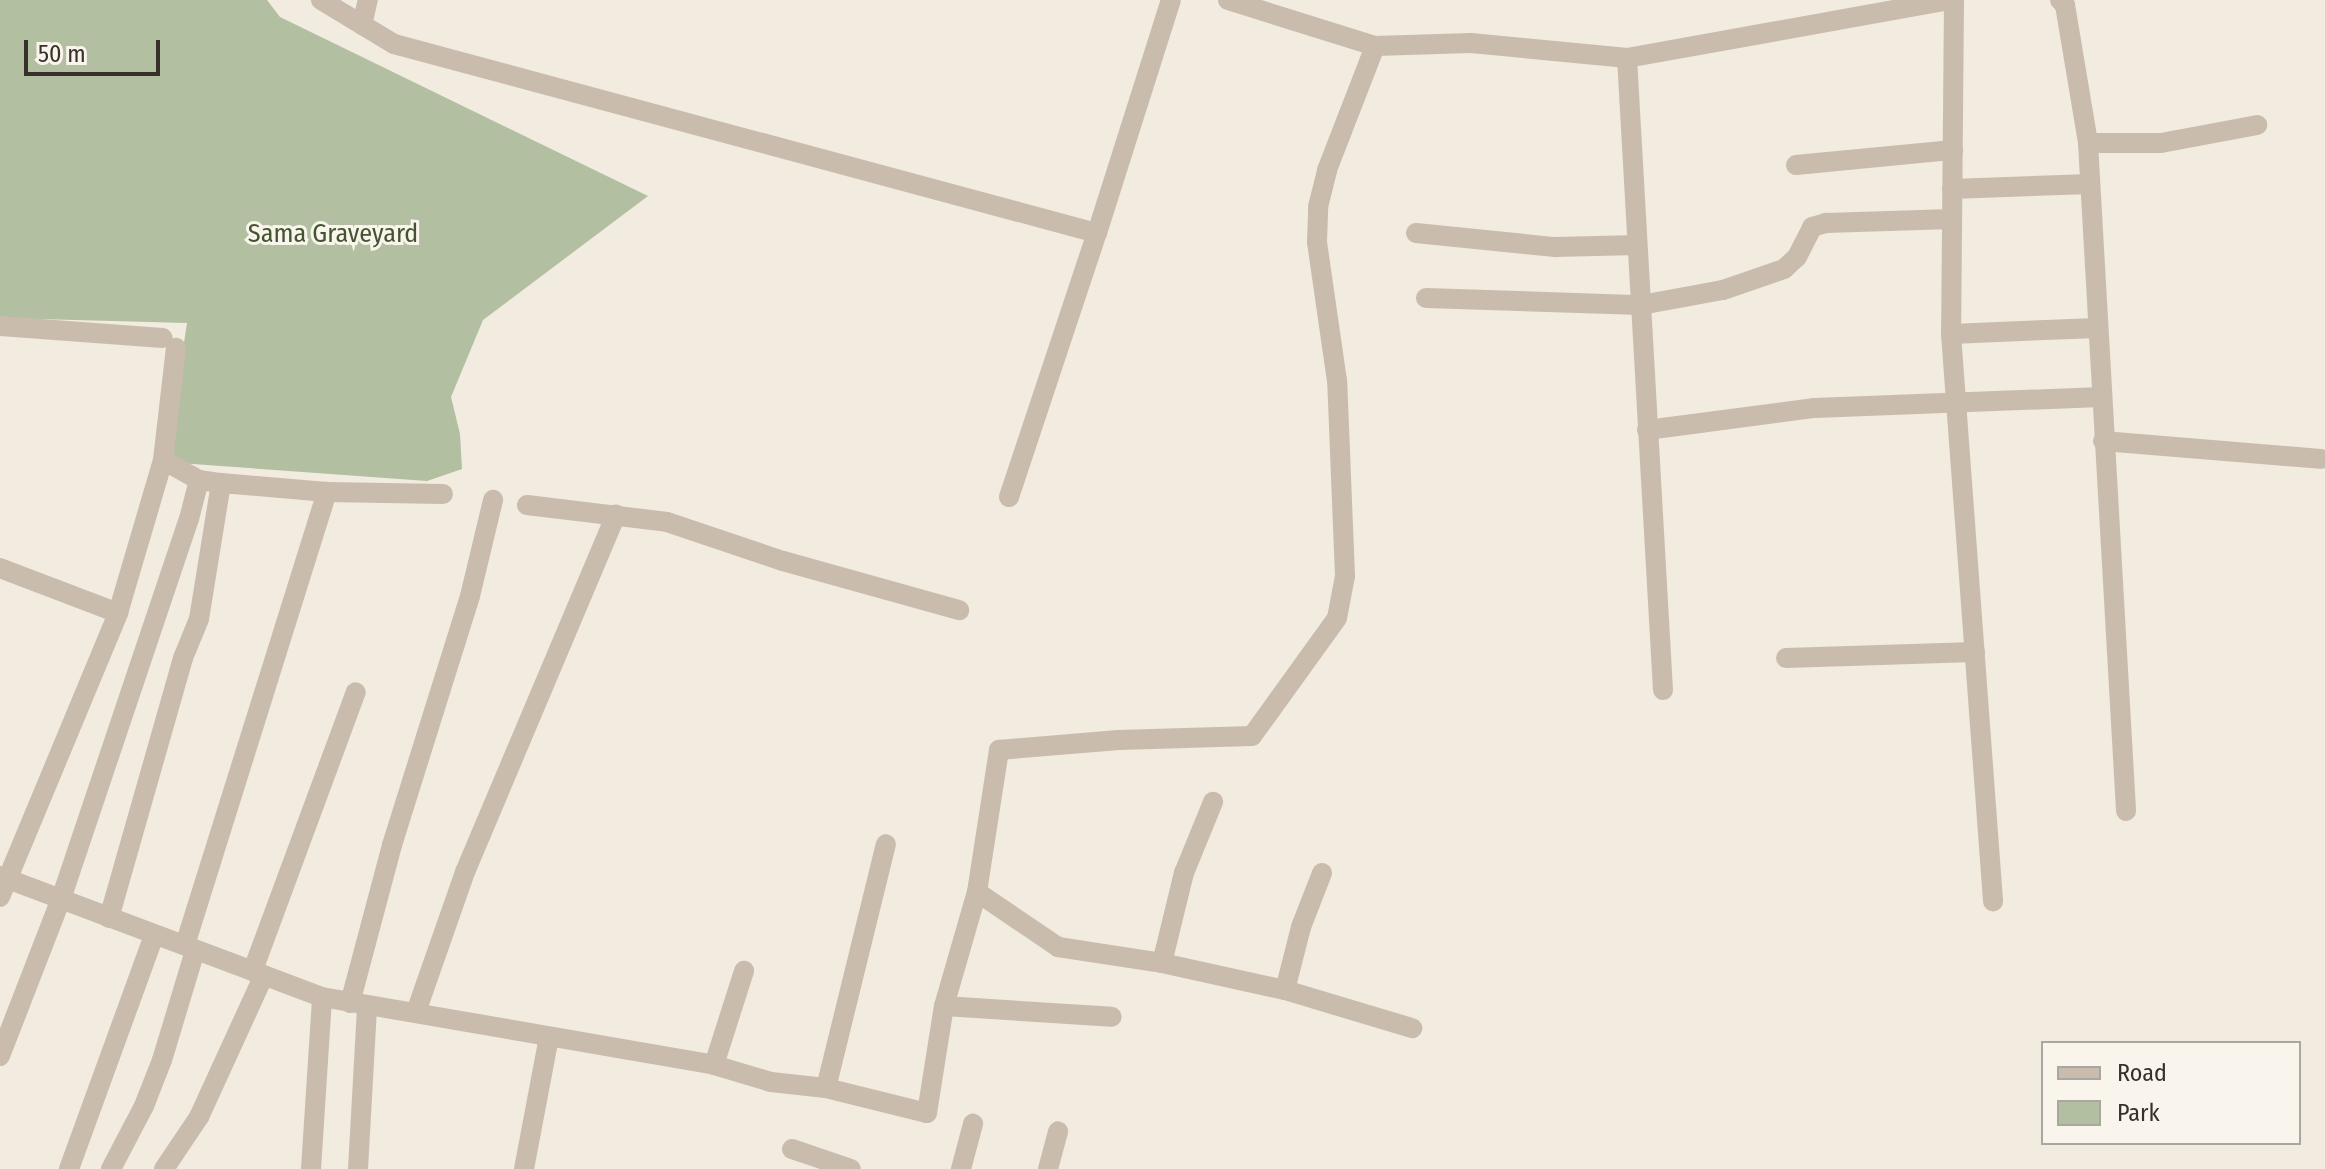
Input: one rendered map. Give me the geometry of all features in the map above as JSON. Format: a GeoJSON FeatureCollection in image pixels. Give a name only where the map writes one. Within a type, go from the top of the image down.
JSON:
{"type":"FeatureCollection","features":[{"type":"Feature","properties":{"kind":"street"},"geometry":{"type":"LineString","coordinates":[[321,0],[394,44],[1097,233]]}},
{"type":"Feature","properties":{"kind":"street"},"geometry":{"type":"LineString","coordinates":[[362,25],[368,0]]}},
{"type":"Feature","properties":{"kind":"street"},"geometry":{"type":"LineString","coordinates":[[1009,497],[1171,0]]}},
{"type":"Feature","properties":{"kind":"street"},"geometry":{"type":"LineString","coordinates":[[1228,0],[1375,46],[1471,43],[1627,58],[1913,4],[1952,0],[1951,334],[1993,901]]}},
{"type":"Feature","properties":{"kind":"street"},"geometry":{"type":"LineString","coordinates":[[2060,0],[2065,5],[2088,143],[2126,811]]}},
{"type":"Feature","properties":{"kind":"street"},"geometry":{"type":"LineString","coordinates":[[0,326],[169,343],[163,460],[118,613],[2,884],[62,896],[109,918],[322,997],[714,1065],[771,1082],[826,1088],[927,1113],[944,1006],[977,892],[999,750],[1119,740],[1252,736],[1337,618],[1345,576],[1337,381],[1317,242],[1318,207],[1327,170],[1375,46]]}},
{"type":"Feature","properties":{"kind":"street"},"geometry":{"type":"LineString","coordinates":[[1627,58],[1663,690]]}},
{"type":"Feature","properties":{"kind":"street"},"geometry":{"type":"LineString","coordinates":[[2088,143],[2161,143],[2257,125]]}},
{"type":"Feature","properties":{"kind":"street"},"geometry":{"type":"LineString","coordinates":[[1796,165],[1953,150]]}},
{"type":"Feature","properties":{"kind":"street"},"geometry":{"type":"LineString","coordinates":[[1952,189],[2090,184]]}},
{"type":"Feature","properties":{"kind":"street"},"geometry":{"type":"LineString","coordinates":[[1426,298],[1641,305],[1723,290],[1784,269],[1797,257],[1812,227],[1826,223],[1952,219]]}},
{"type":"Feature","properties":{"kind":"street"},"geometry":{"type":"LineString","coordinates":[[1416,233],[1555,247],[1637,245]]}},
{"type":"Feature","properties":{"kind":"street"},"geometry":{"type":"LineString","coordinates":[[1951,334],[2097,328]]}},
{"type":"Feature","properties":{"kind":"street"},"geometry":{"type":"LineString","coordinates":[[1647,430],[1815,408],[2101,397]]}},
{"type":"Feature","properties":{"kind":"street"},"geometry":{"type":"LineString","coordinates":[[2103,441],[2320,459]]}},
{"type":"Feature","properties":{"kind":"street"},"geometry":{"type":"LineString","coordinates":[[163,460],[199,480],[221,483],[327,492],[443,494]]}},
{"type":"Feature","properties":{"kind":"street"},"geometry":{"type":"LineString","coordinates":[[0,1056],[62,896],[189,519],[199,480]]}},
{"type":"Feature","properties":{"kind":"street"},"geometry":{"type":"LineString","coordinates":[[109,918],[183,658],[199,619],[221,483]]}},
{"type":"Feature","properties":{"kind":"street"},"geometry":{"type":"LineString","coordinates":[[111,1169],[144,1106],[162,1060],[190,948],[327,492]]}},
{"type":"Feature","properties":{"kind":"street"},"geometry":{"type":"LineString","coordinates":[[358,1169],[358,1005],[392,845],[470,596],[493,500]]}},
{"type":"Feature","properties":{"kind":"street"},"geometry":{"type":"LineString","coordinates":[[527,505],[667,522],[783,561],[959,610]]}},
{"type":"Feature","properties":{"kind":"street"},"geometry":{"type":"LineString","coordinates":[[416,1012],[465,872],[616,515]]}},
{"type":"Feature","properties":{"kind":"street"},"geometry":{"type":"LineString","coordinates":[[0,568],[118,613]]}},
{"type":"Feature","properties":{"kind":"street"},"geometry":{"type":"LineString","coordinates":[[1786,658],[1975,652]]}},
{"type":"Feature","properties":{"kind":"street"},"geometry":{"type":"LineString","coordinates":[[164,1169],[206,1105],[259,972],[356,692]]}},
{"type":"Feature","properties":{"kind":"street"},"geometry":{"type":"LineString","coordinates":[[1162,963],[1184,873],[1213,802]]}},
{"type":"Feature","properties":{"kind":"street"},"geometry":{"type":"LineString","coordinates":[[826,1088],[886,844]]}},
{"type":"Feature","properties":{"kind":"street"},"geometry":{"type":"LineString","coordinates":[[1285,990],[1301,927],[1322,873]]}},
{"type":"Feature","properties":{"kind":"street"},"geometry":{"type":"LineString","coordinates":[[977,892],[1058,947],[1162,963],[1285,990],[1412,1028]]}},
{"type":"Feature","properties":{"kind":"street"},"geometry":{"type":"LineString","coordinates":[[69,1169],[154,935]]}},
{"type":"Feature","properties":{"kind":"street"},"geometry":{"type":"LineString","coordinates":[[714,1065],[744,971]]}},
{"type":"Feature","properties":{"kind":"street"},"geometry":{"type":"LineString","coordinates":[[311,1169],[322,997]]}},
{"type":"Feature","properties":{"kind":"street"},"geometry":{"type":"LineString","coordinates":[[944,1006],[1112,1017]]}},
{"type":"Feature","properties":{"kind":"street"},"geometry":{"type":"LineString","coordinates":[[524,1169],[549,1037]]}},
{"type":"Feature","properties":{"kind":"street"},"geometry":{"type":"LineString","coordinates":[[961,1169],[973,1124]]}},
{"type":"Feature","properties":{"kind":"street"},"geometry":{"type":"LineString","coordinates":[[1048,1169],[1058,1131]]}},
{"type":"Feature","properties":{"kind":"street"},"geometry":{"type":"LineString","coordinates":[[792,1149],[851,1169]]}},
{"type":"Feature","properties":{"kind":"green space","name":"Sama Graveyard"},"geometry":{"type":"Polygon","coordinates":[[[0,0],[267,0],[280,17],[648,196],[483,320],[451,397],[460,434],[462,469],[427,481],[179,463],[174,460],[169,441],[187,323],[0,318],[0,0]]]}}]}
